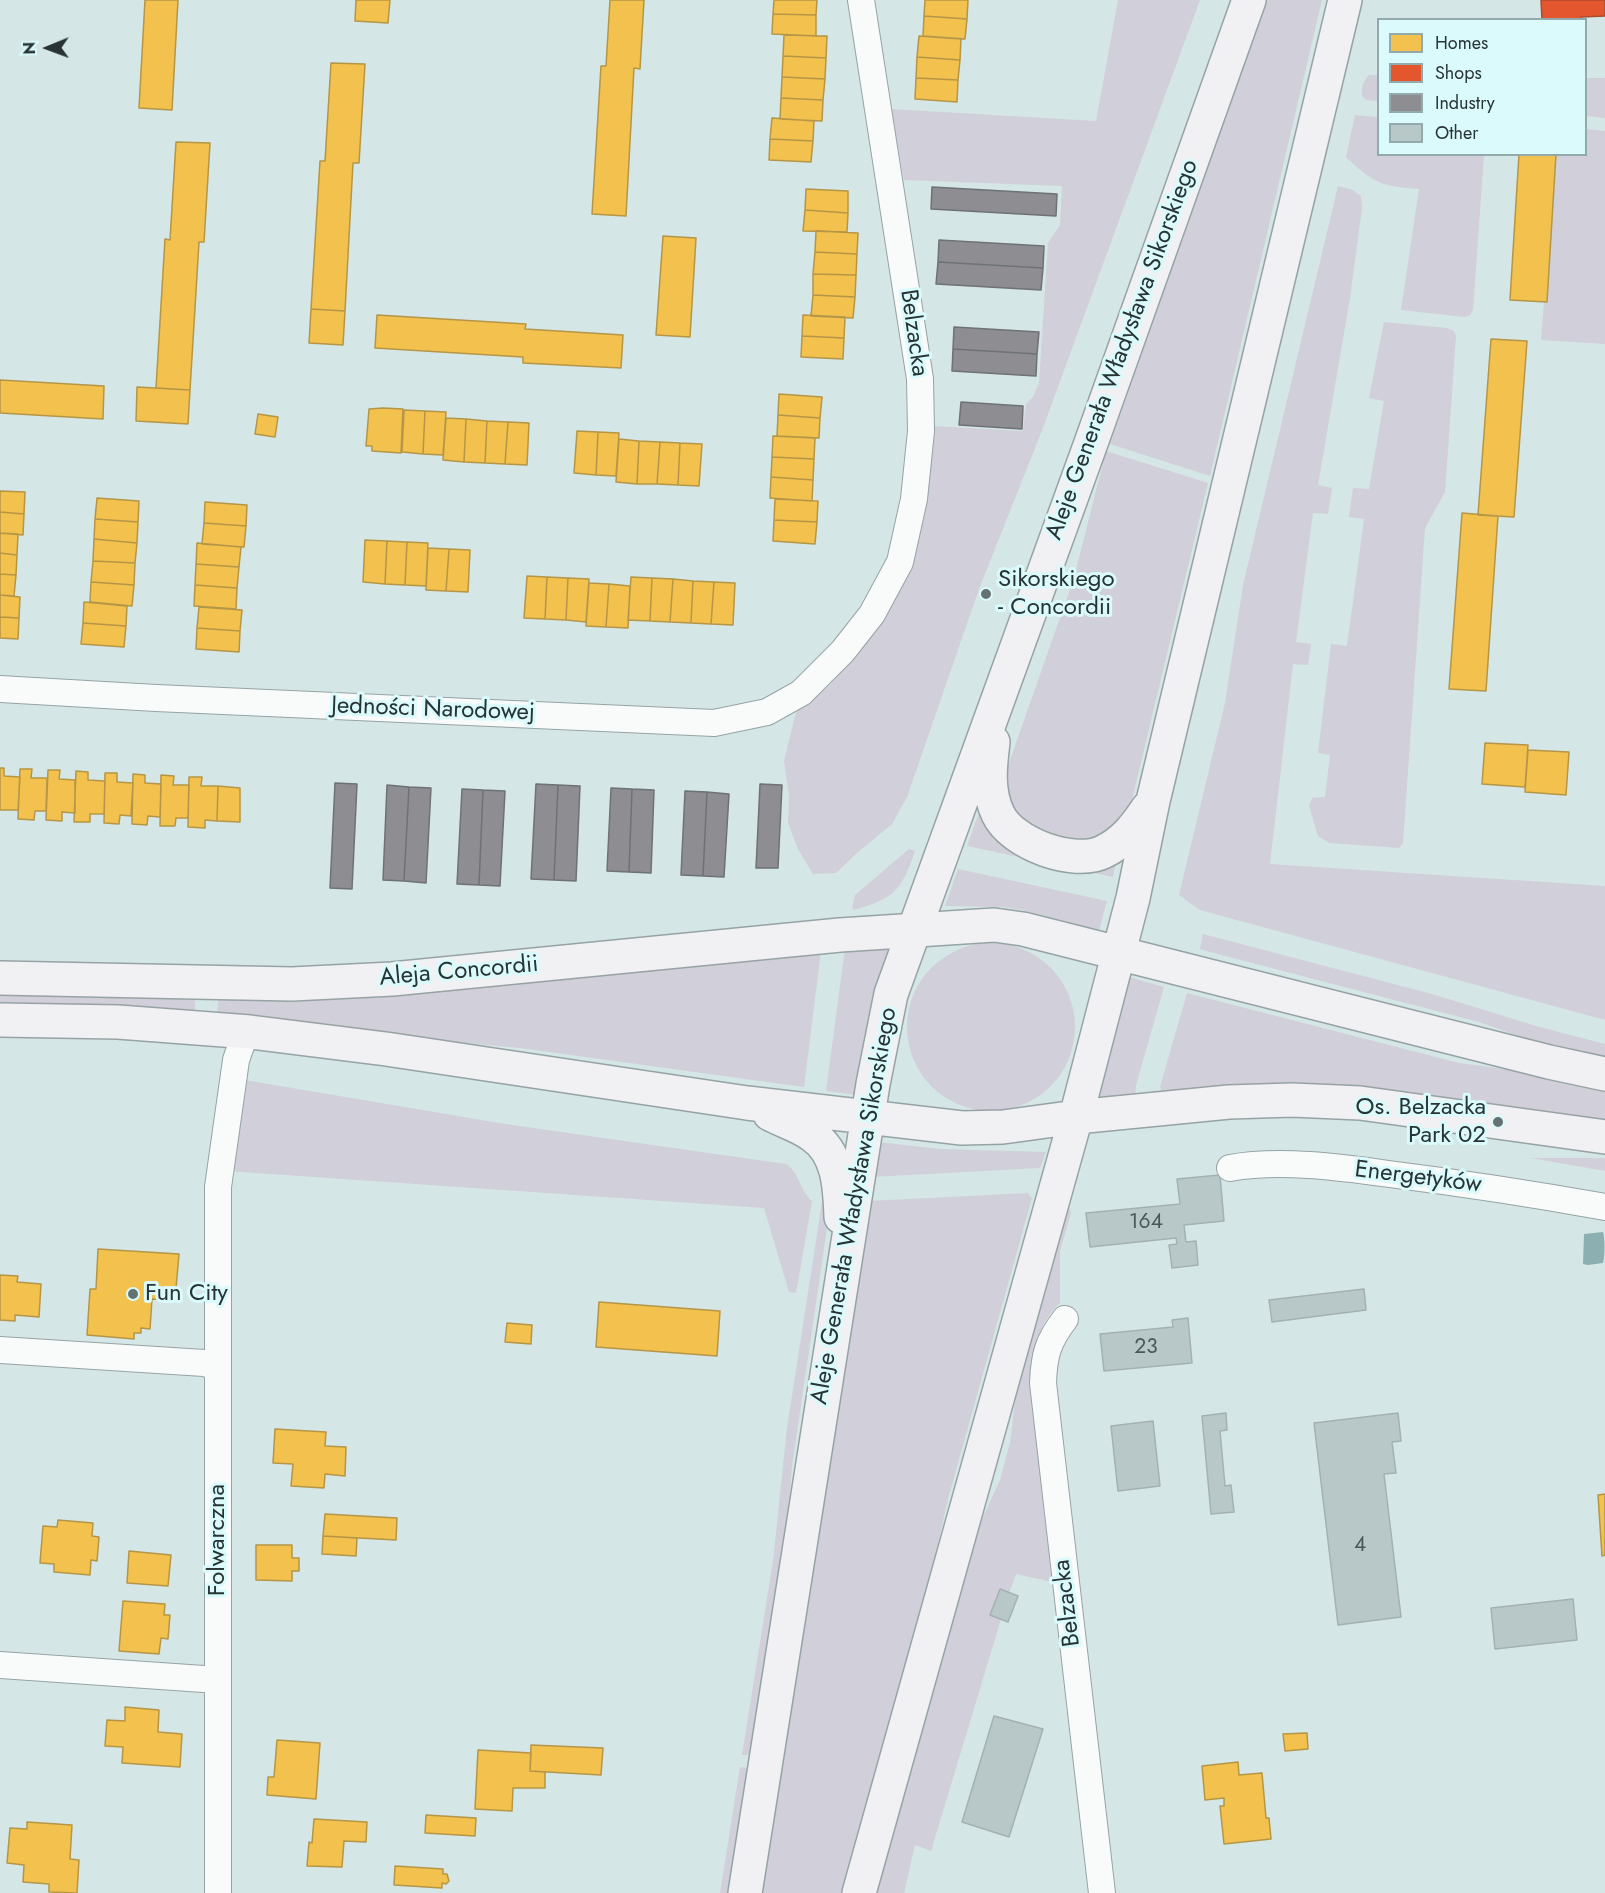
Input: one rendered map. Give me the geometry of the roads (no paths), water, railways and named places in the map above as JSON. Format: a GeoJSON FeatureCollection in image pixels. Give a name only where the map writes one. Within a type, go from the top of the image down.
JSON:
{"type":"FeatureCollection","features":[{"type":"Feature","properties":{"kind":"main road","name":"Aleje Generała Władysława Sikorskiego"},"geometry":{"type":"LineString","coordinates":[[745,1893],[876,1063],[889,1004],[1249,0]]}},
{"type":"Feature","properties":{"kind":"main road"},"geometry":{"type":"LineString","coordinates":[[859,1893],[1076,1117],[1133,898],[1153,801],[1345,0]]}},
{"type":"Feature","properties":{"kind":"main road"},"geometry":{"type":"LineString","coordinates":[[997,701],[990,769],[991,791],[1001,820],[1017,837],[1052,850],[1078,856],[1095,855],[1122,840],[1134,829],[1153,801]]}},
{"type":"Feature","properties":{"kind":"main road","name":"Aleja Concordii"},"geometry":{"type":"LineString","coordinates":[[0,978],[321,984],[392,980],[840,935],[994,925],[1007,926],[1549,1062],[1605,1074]]}},
{"type":"Feature","properties":{"kind":"main road"},"geometry":{"type":"LineString","coordinates":[[0,1020],[118,1022],[250,1032],[397,1051],[747,1103],[980,1129],[1228,1102],[1292,1100],[1360,1103],[1605,1137]]}},
{"type":"Feature","properties":{"kind":"main road"},"geometry":{"type":"LineString","coordinates":[[747,1103],[812,1135],[829,1153],[839,1185],[844,1263]]}},
{"type":"Feature","properties":{"kind":"street","name":"Belzacka"},"geometry":{"type":"LineString","coordinates":[[843,651],[872,614],[900,561],[914,499],[921,431],[918,369],[861,0]]}},
{"type":"Feature","properties":{"kind":"street","name":"Jedności Narodowej"},"geometry":{"type":"LineString","coordinates":[[0,689],[168,699],[714,723],[747,717],[781,705],[801,693],[843,651]]}},
{"type":"Feature","properties":{"kind":"street","name":"Folwarczna"},"geometry":{"type":"LineString","coordinates":[[218,1893],[218,1187],[236,1060],[242,1043],[250,1032]]}},
{"type":"Feature","properties":{"kind":"street","name":"Energetyków"},"geometry":{"type":"LineString","coordinates":[[1230,1168],[1253,1163],[1347,1168],[1487,1186],[1605,1207]]}},
{"type":"Feature","properties":{"kind":"street","name":"Belzacka"},"geometry":{"type":"LineString","coordinates":[[1065,1319],[1054,1333],[1044,1359],[1043,1383],[1102,1893]]}},
{"type":"Feature","properties":{"kind":"street"},"geometry":{"type":"LineString","coordinates":[[0,1350],[204,1363],[218,1367]]}},
{"type":"Feature","properties":{"kind":"street"},"geometry":{"type":"LineString","coordinates":[[0,1665],[218,1680]]}},
{"type":"Feature","properties":{"kind":"water"},"geometry":{"type":"Polygon","coordinates":[[[1603,1232],[1603,1263],[1583,1264],[1584,1234],[1603,1232]]]}},
{"type":"Feature","properties":{"kind":"place","name":"Sikorskiego - Concordii"},"geometry":{"type":"Point","coordinates":[986,594]}},
{"type":"Feature","properties":{"kind":"place","name":"Os. Belzacka Park 02"},"geometry":{"type":"Point","coordinates":[1498,1122]}},
{"type":"Feature","properties":{"kind":"place","name":"Fun City"},"geometry":{"type":"Point","coordinates":[133,1294]}}]}
